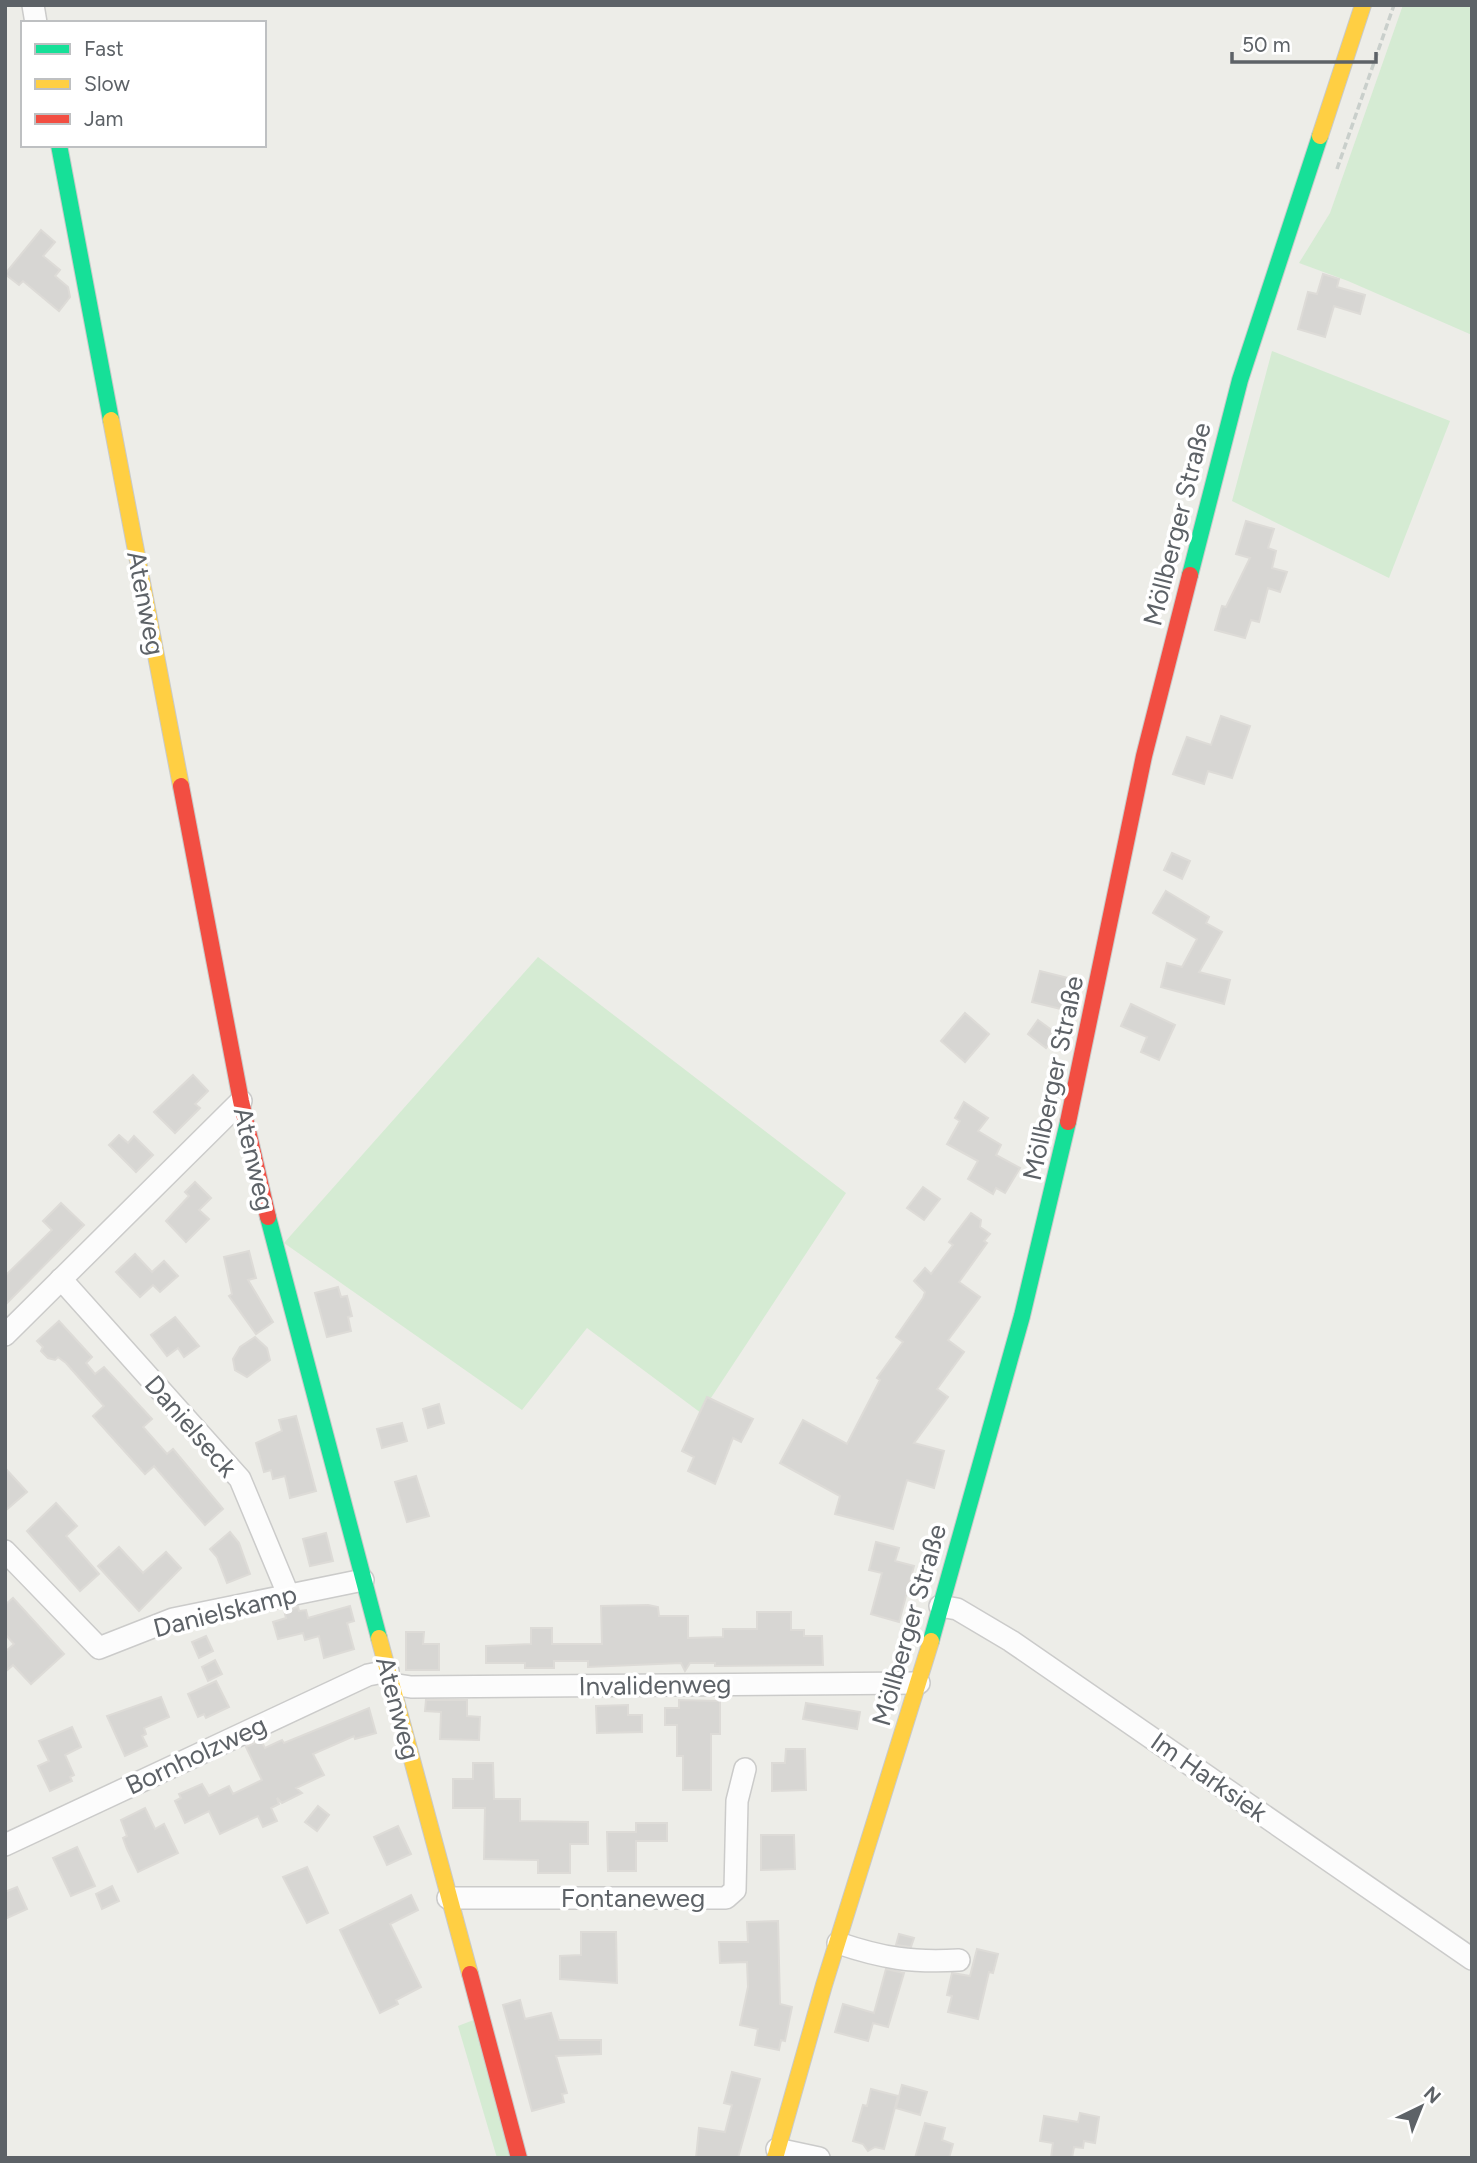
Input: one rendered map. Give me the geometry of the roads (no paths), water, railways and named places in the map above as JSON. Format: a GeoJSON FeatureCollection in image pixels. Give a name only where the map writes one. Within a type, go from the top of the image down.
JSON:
{"type":"FeatureCollection","features":[{"type":"Feature","properties":{"kind":"street","name":"Möllberger Straße"},"geometry":{"type":"LineString","coordinates":[[776,2153],[919,1683],[1058,1171],[1144,756],[1240,380],[1363,5]]}},
{"type":"Feature","properties":{"kind":"street","name":"Atenweg"},"geometry":{"type":"LineString","coordinates":[[60,147],[241,1101],[275,1248],[519,2158]]}},
{"type":"Feature","properties":{"kind":"street"},"geometry":{"type":"LineString","coordinates":[[5,1335],[241,1101]]}},
{"type":"Feature","properties":{"kind":"street","name":"Danielseck"},"geometry":{"type":"LineString","coordinates":[[61,1279],[240,1479],[288,1594]]}},
{"type":"Feature","properties":{"kind":"street","name":"Danielskamp"},"geometry":{"type":"LineString","coordinates":[[5,1551],[99,1648],[173,1619],[363,1580]]}},
{"type":"Feature","properties":{"kind":"street","name":"Im Harksiek"},"geometry":{"type":"LineString","coordinates":[[940,1606],[957,1609],[1011,1641],[1472,1959]]}},
{"type":"Feature","properties":{"kind":"street","name":"Bornholzweg"},"geometry":{"type":"LineString","coordinates":[[5,1845],[368,1675],[390,1677]]}},
{"type":"Feature","properties":{"kind":"street","name":"Invalidenweg"},"geometry":{"type":"LineString","coordinates":[[390,1677],[425,1687],[919,1683]]}},
{"type":"Feature","properties":{"kind":"street","name":"Fontaneweg"},"geometry":{"type":"LineString","coordinates":[[448,1898],[726,1898],[735,1890],[737,1801],[745,1769]]}},
{"type":"Feature","properties":{"kind":"street"},"geometry":{"type":"LineString","coordinates":[[838,1943],[897,1960],[919,1963],[959,1960]]}},
{"type":"Feature","properties":{"kind":"street"},"geometry":{"type":"LineString","coordinates":[[776,2153],[819,2158]]}}]}
